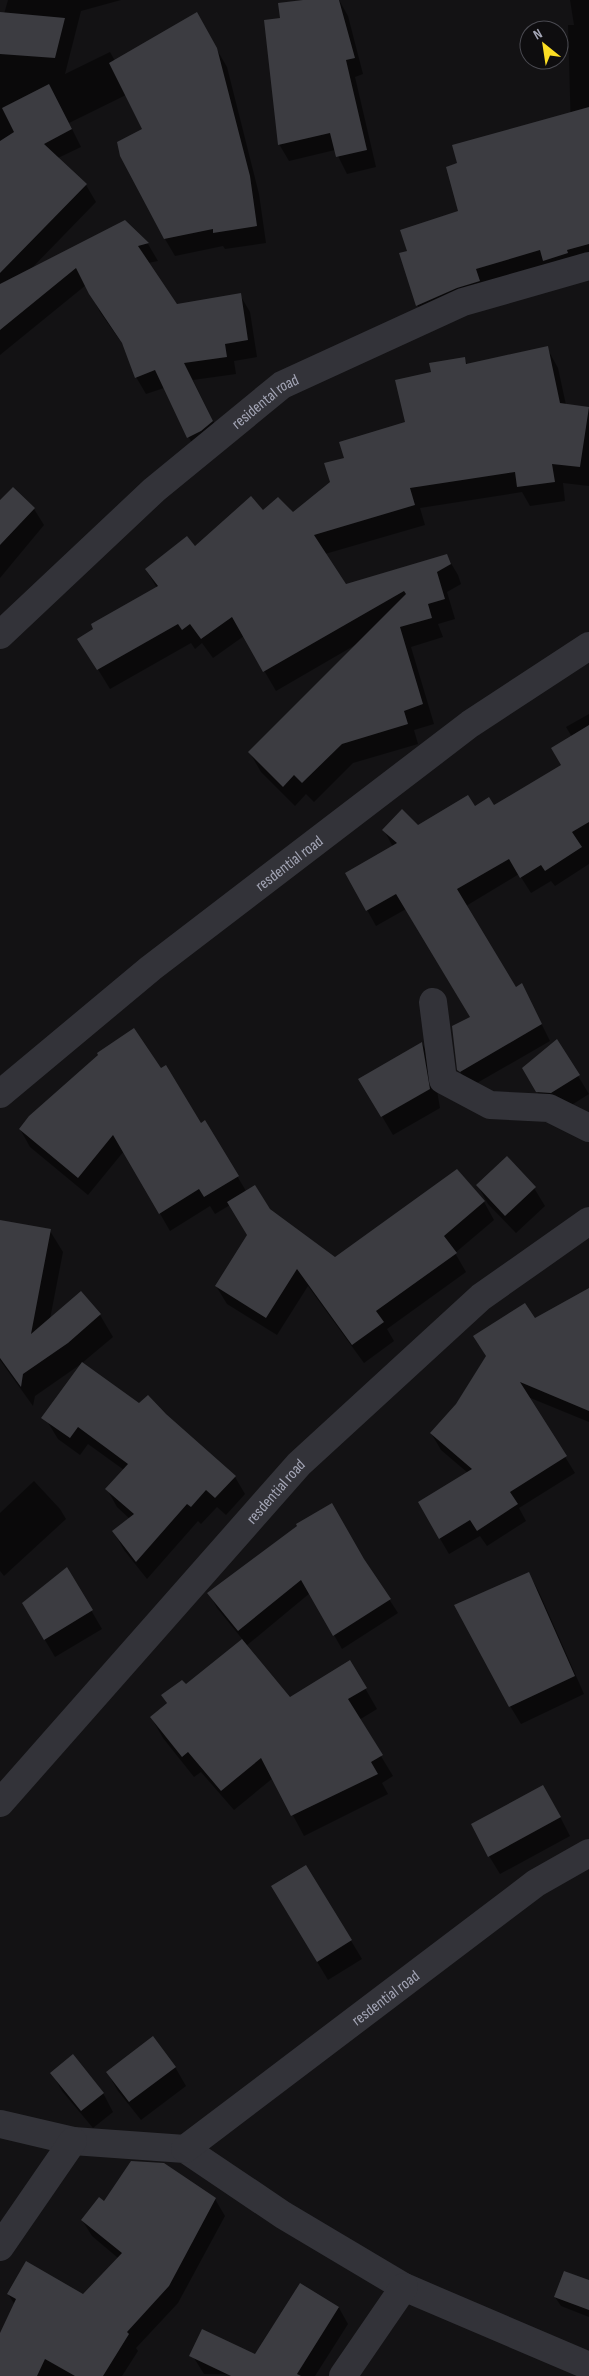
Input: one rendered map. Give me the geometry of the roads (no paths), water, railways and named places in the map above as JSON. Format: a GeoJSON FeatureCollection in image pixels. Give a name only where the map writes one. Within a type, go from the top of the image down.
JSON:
{"type":"FeatureCollection","features":[{"type":"Feature","properties":{"kind":"street","name":"residental road"},"geometry":{"type":"LineString","coordinates":[[0,635],[154,490],[282,385],[463,302],[589,266]]}},
{"type":"Feature","properties":{"kind":"street","name":"resdential road"},"geometry":{"type":"LineString","coordinates":[[0,1094],[150,968],[454,736],[589,646]]}},
{"type":"Feature","properties":{"kind":"street"},"geometry":{"type":"LineString","coordinates":[[433,1002],[444,1080],[490,1105],[549,1108],[589,1128]]}},
{"type":"Feature","properties":{"kind":"street","name":"resdential road"},"geometry":{"type":"LineString","coordinates":[[0,1803],[299,1464],[482,1297],[589,1220]]}},
{"type":"Feature","properties":{"kind":"street","name":"resdential road"},"geometry":{"type":"LineString","coordinates":[[185,2149],[536,1884],[589,1852]]}},
{"type":"Feature","properties":{"kind":"street"},"geometry":{"type":"LineString","coordinates":[[0,2124],[73,2141],[185,2149],[283,2215],[404,2287],[589,2366]]}},
{"type":"Feature","properties":{"kind":"street"},"geometry":{"type":"LineString","coordinates":[[0,2247],[73,2141]]}},
{"type":"Feature","properties":{"kind":"street"},"geometry":{"type":"LineString","coordinates":[[343,2376],[404,2287]]}}]}
